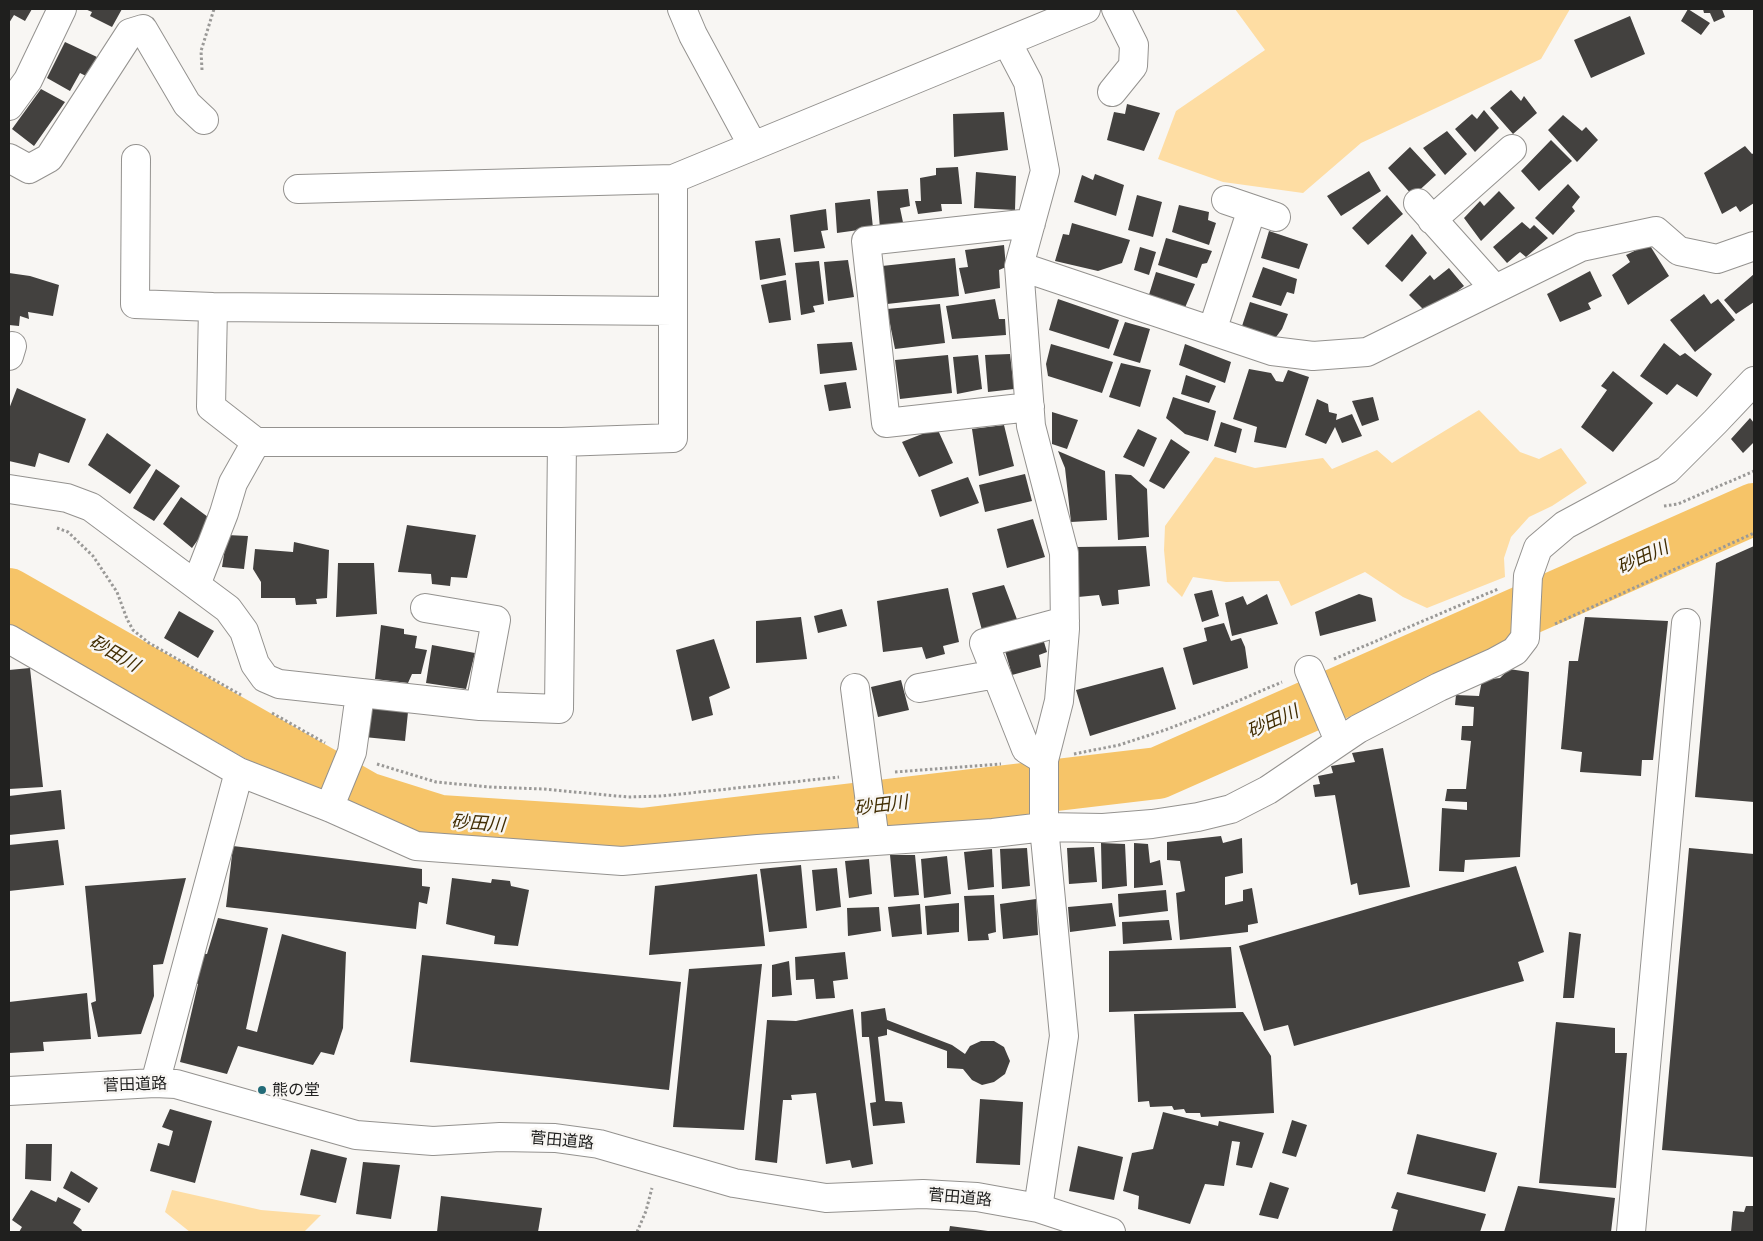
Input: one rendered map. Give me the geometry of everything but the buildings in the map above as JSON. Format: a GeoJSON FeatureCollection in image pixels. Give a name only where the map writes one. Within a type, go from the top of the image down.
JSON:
{"type":"FeatureCollection","features":[{"type":"Feature","properties":{"kind":"street"},"geometry":{"type":"LineString","coordinates":[[9,106],[28,80],[62,9]]}},
{"type":"Feature","properties":{"kind":"street"},"geometry":{"type":"LineString","coordinates":[[682,9],[693,35],[753,146]]}},
{"type":"Feature","properties":{"kind":"street"},"geometry":{"type":"LineString","coordinates":[[298,189],[673,179],[1086,9]]}},
{"type":"Feature","properties":{"kind":"street"},"geometry":{"type":"LineString","coordinates":[[1112,92],[1134,66],[1134,45],[1116,9]]}},
{"type":"Feature","properties":{"kind":"street"},"geometry":{"type":"LineString","coordinates":[[9,158],[29,169],[49,158],[130,33],[143,29],[186,104],[204,120]]}},
{"type":"Feature","properties":{"kind":"street"},"geometry":{"type":"LineString","coordinates":[[1007,42],[1028,82],[1045,171],[1019,266],[1031,426],[1064,553],[1065,629],[1059,701],[1044,760],[1044,816],[1064,1036],[1047,1218]]}},
{"type":"Feature","properties":{"kind":"street"},"geometry":{"type":"LineString","coordinates":[[1494,289],[1425,212],[1512,149]]}},
{"type":"Feature","properties":{"kind":"street"},"geometry":{"type":"LineString","coordinates":[[136,159],[136,304],[213,307],[673,311]]}},
{"type":"Feature","properties":{"kind":"street"},"geometry":{"type":"LineString","coordinates":[[213,307],[211,407],[256,442],[562,442],[673,438],[673,179]]}},
{"type":"Feature","properties":{"kind":"street"},"geometry":{"type":"LineString","coordinates":[[1212,331],[1264,213],[1226,200]]}},
{"type":"Feature","properties":{"kind":"street"},"geometry":{"type":"LineString","coordinates":[[1030,407],[886,423],[866,241],[1031,223]]}},
{"type":"Feature","properties":{"kind":"street"},"geometry":{"type":"LineString","coordinates":[[1019,266],[1272,351],[1312,356],[1367,352],[1581,247],[1656,231],[1679,251],[1717,259],[1754,246]]}},
{"type":"Feature","properties":{"kind":"street"},"geometry":{"type":"LineString","coordinates":[[9,639],[239,772],[332,802],[416,846],[622,861],[993,833],[1044,816],[1103,828],[1152,824],[1198,817],[1231,808],[1268,790],[1335,732],[1358,729],[1439,687],[1515,651],[1525,638],[1528,576],[1538,548],[1565,525],[1667,470],[1716,422],[1754,380]]}},
{"type":"Feature","properties":{"kind":"street"},"geometry":{"type":"LineString","coordinates":[[196,585],[224,513],[233,483],[256,442]]}},
{"type":"Feature","properties":{"kind":"street"},"geometry":{"type":"LineString","coordinates":[[9,489],[67,498],[91,507],[228,610],[244,631],[255,664],[265,678],[279,684],[480,706],[559,709],[562,442]]}},
{"type":"Feature","properties":{"kind":"street"},"geometry":{"type":"LineString","coordinates":[[425,608],[496,620],[480,706]]}},
{"type":"Feature","properties":{"kind":"street"},"geometry":{"type":"LineString","coordinates":[[1044,760],[1026,749],[984,643],[1065,621]]}},
{"type":"Feature","properties":{"kind":"street"},"geometry":{"type":"LineString","coordinates":[[1631,1232],[1686,623]]}},
{"type":"Feature","properties":{"kind":"street"},"geometry":{"type":"LineString","coordinates":[[1309,670],[1335,732]]}},
{"type":"Feature","properties":{"kind":"street"},"geometry":{"type":"LineString","coordinates":[[919,688],[996,674]]}},
{"type":"Feature","properties":{"kind":"street"},"geometry":{"type":"LineString","coordinates":[[855,688],[876,841]]}},
{"type":"Feature","properties":{"kind":"street"},"geometry":{"type":"LineString","coordinates":[[332,802],[350,758],[360,694]]}},
{"type":"Feature","properties":{"kind":"street"},"geometry":{"type":"LineString","coordinates":[[155,1082],[239,772]]}},
{"type":"Feature","properties":{"kind":"street","name":"菅田道路"},"geometry":{"type":"LineString","coordinates":[[9,1091],[155,1082],[176,1084],[356,1135],[433,1141],[500,1137],[555,1138],[599,1144],[734,1183],[826,1198],[923,1194],[977,1197],[1047,1218],[1111,1232]]}},
{"type":"Feature","properties":{"kind":"path"},"geometry":{"type":"LineString","coordinates":[[202,77],[202,51],[214,9]]}},
{"type":"Feature","properties":{"kind":"path"},"geometry":{"type":"LineString","coordinates":[[1525,638],[1754,534]]}},
{"type":"Feature","properties":{"kind":"path"},"geometry":{"type":"LineString","coordinates":[[637,1232],[646,1210],[658,1160]]}},
{"type":"Feature","properties":{"kind":"shaded area"},"geometry":{"type":"Polygon","coordinates":[[[1235,9],[1570,9],[1541,59],[1361,143],[1303,193],[1223,182],[1158,159],[1176,111],[1265,50],[1235,9]]]}},
{"type":"Feature","properties":{"kind":"shaded area"},"geometry":{"type":"Polygon","coordinates":[[[1479,410],[1520,452],[1539,459],[1561,448],[1587,483],[1552,506],[1529,517],[1511,537],[1504,558],[1505,577],[1427,608],[1403,597],[1365,572],[1291,606],[1279,581],[1226,582],[1193,577],[1182,597],[1167,582],[1164,550],[1165,526],[1215,457],[1255,468],[1323,458],[1332,469],[1377,450],[1392,463],[1479,410]]]}},
{"type":"Feature","properties":{"kind":"shaded area"},"geometry":{"type":"Polygon","coordinates":[[[172,1190],[261,1210],[321,1215],[304,1232],[190,1232],[165,1212],[172,1190]]]}},
{"type":"Feature","properties":{"kind":"waterway","name":"砂田川"},"geometry":{"type":"LineString","coordinates":[[9,594],[367,798],[440,821],[642,834],[1158,773],[1754,509]]}},
{"type":"Feature","properties":{"kind":"place","name":"熊の堂"},"geometry":{"type":"Point","coordinates":[262,1090]}}]}
